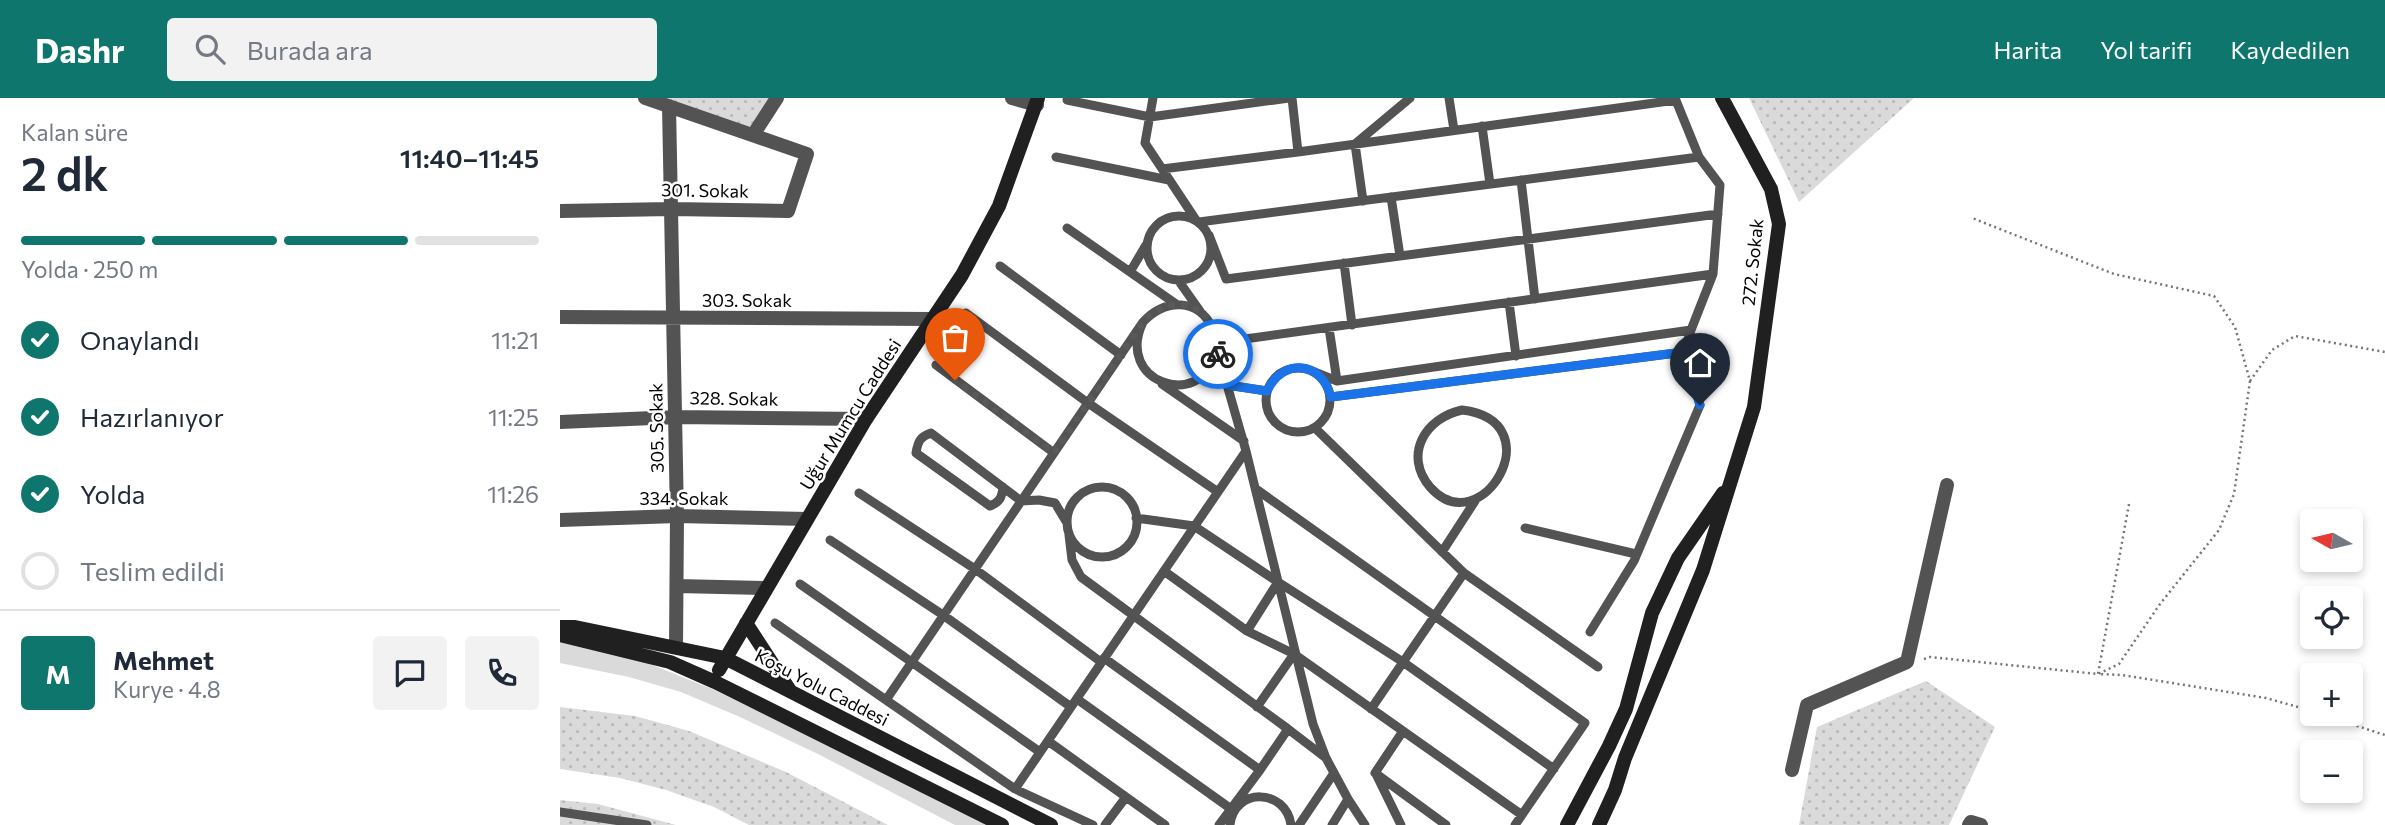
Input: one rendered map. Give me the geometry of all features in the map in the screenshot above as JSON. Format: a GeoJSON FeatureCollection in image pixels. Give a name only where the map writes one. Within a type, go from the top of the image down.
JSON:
{"type":"FeatureCollection","features":[{"type":"Feature","properties":{"kind":"main road","name":"272. Sokak"},"geometry":{"type":"LineString","coordinates":[[1600,825],[1703,570],[1754,407],[1779,224],[1772,189],[1722,98]]}},
{"type":"Feature","properties":{"kind":"main road","name":"Uğur Mumcu Caddesi"},"geometry":{"type":"LineString","coordinates":[[722,664],[866,419],[962,275],[999,206],[1037,102]]}},
{"type":"Feature","properties":{"kind":"main road","name":"272. Sokak"},"geometry":{"type":"LineString","coordinates":[[1567,825],[1626,709],[1652,613],[1678,558],[1731,480]]}},
{"type":"Feature","properties":{"kind":"main road"},"geometry":{"type":"LineString","coordinates":[[746,623],[792,693]]}},
{"type":"Feature","properties":{"kind":"main road","name":"Koşu Yolu Caddesi"},"geometry":{"type":"LineString","coordinates":[[560,626],[676,647],[722,664],[792,693],[1051,825]]}},
{"type":"Feature","properties":{"kind":"main road"},"geometry":{"type":"LineString","coordinates":[[560,635],[670,662],[1002,825]]}},
{"type":"Feature","properties":{"kind":"main road"},"geometry":{"type":"LineString","coordinates":[[670,662],[722,664],[721,680],[735,692]]}},
{"type":"Feature","properties":{"kind":"main road"},"geometry":{"type":"LineString","coordinates":[[1609,746],[1625,758]]}},
{"type":"Feature","properties":{"kind":"street"},"geometry":{"type":"LineString","coordinates":[[645,98],[753,135],[777,98]]}},
{"type":"Feature","properties":{"kind":"street"},"geometry":{"type":"LineString","coordinates":[[1012,98],[1037,102]]}},
{"type":"Feature","properties":{"kind":"street","name":"305. Sokak"},"geometry":{"type":"LineString","coordinates":[[669,106],[676,417],[676,647]]}},
{"type":"Feature","properties":{"kind":"street","name":"301. Sokak"},"geometry":{"type":"LineString","coordinates":[[560,211],[788,211],[807,154],[753,135]]}},
{"type":"Feature","properties":{"kind":"street","name":"303. Sokak"},"geometry":{"type":"LineString","coordinates":[[560,317],[934,319]]}},
{"type":"Feature","properties":{"kind":"street","name":"328. Sokak"},"geometry":{"type":"LineString","coordinates":[[560,422],[676,417],[866,419]]}},
{"type":"Feature","properties":{"kind":"street"},"geometry":{"type":"LineString","coordinates":[[1792,769],[1807,705],[1907,662],[1947,485]]}},
{"type":"Feature","properties":{"kind":"street","name":"334. Sokak"},"geometry":{"type":"LineString","coordinates":[[560,520],[677,516],[807,519]]}},
{"type":"Feature","properties":{"kind":"street"},"geometry":{"type":"LineString","coordinates":[[677,586],[766,588]]}},
{"type":"Feature","properties":{"kind":"street"},"geometry":{"type":"LineString","coordinates":[[1969,825],[1970,822],[1981,825]]}},
{"type":"Feature","properties":{"kind":"lane"},"geometry":{"type":"LineString","coordinates":[[1153,98],[1145,143],[1209,235],[1226,279],[1718,215]]}},
{"type":"Feature","properties":{"kind":"lane"},"geometry":{"type":"LineString","coordinates":[[1067,100],[1150,117],[1222,103],[1290,98],[1298,152]]}},
{"type":"Feature","properties":{"kind":"lane"},"geometry":{"type":"LineString","coordinates":[[1355,144],[1410,98]]}},
{"type":"Feature","properties":{"kind":"lane"},"geometry":{"type":"LineString","coordinates":[[1449,98],[1454,130]]}},
{"type":"Feature","properties":{"kind":"lane"},"geometry":{"type":"LineString","coordinates":[[1162,169],[1676,99],[1699,157],[1720,185],[1713,274],[1684,352],[1700,405],[1636,554],[1590,632]]}},
{"type":"Feature","properties":{"kind":"lane"},"geometry":{"type":"LineString","coordinates":[[1482,126],[1490,184]]}},
{"type":"Feature","properties":{"kind":"lane"},"geometry":{"type":"LineString","coordinates":[[1355,144],[1363,201]]}},
{"type":"Feature","properties":{"kind":"lane"},"geometry":{"type":"LineString","coordinates":[[1056,157],[1169,180]]}},
{"type":"Feature","properties":{"kind":"lane"},"geometry":{"type":"LineString","coordinates":[[1130,272],[1150,234],[1165,219],[1175,216],[1197,221],[1699,157]]}},
{"type":"Feature","properties":{"kind":"lane"},"geometry":{"type":"LineString","coordinates":[[1521,180],[1535,299]]}},
{"type":"Feature","properties":{"kind":"lane"},"geometry":{"type":"LineString","coordinates":[[1391,197],[1400,256]]}},
{"type":"Feature","properties":{"kind":"lane"},"geometry":{"type":"LineString","coordinates":[[1067,228],[1176,304]]}},
{"type":"Feature","properties":{"kind":"lane"},"geometry":{"type":"LineString","coordinates":[[1147,244],[1152,264],[1159,273],[1178,280],[1189,279],[1206,266],[1212,246],[1209,235]]}},
{"type":"Feature","properties":{"kind":"lane"},"geometry":{"type":"LineString","coordinates":[[1344,264],[1352,324]]}},
{"type":"Feature","properties":{"kind":"lane"},"geometry":{"type":"LineString","coordinates":[[1000,266],[1121,355]]}},
{"type":"Feature","properties":{"kind":"lane"},"geometry":{"type":"LineString","coordinates":[[1217,345],[1713,274]]}},
{"type":"Feature","properties":{"kind":"lane"},"geometry":{"type":"LineString","coordinates":[[1178,280],[1216,334],[1313,724],[1326,758],[1365,825]]}},
{"type":"Feature","properties":{"kind":"lane"},"geometry":{"type":"LineString","coordinates":[[1509,302],[1516,356]]}},
{"type":"Feature","properties":{"kind":"lane"},"geometry":{"type":"LineString","coordinates":[[886,699],[1143,322],[1152,312],[1163,306],[1189,306],[1201,313]]}},
{"type":"Feature","properties":{"kind":"lane"},"geometry":{"type":"LineString","coordinates":[[966,313],[1088,403],[1218,492]]}},
{"type":"Feature","properties":{"kind":"lane"},"geometry":{"type":"LineString","coordinates":[[1143,322],[1137,334],[1136,347],[1139,360],[1146,371],[1245,446]]}},
{"type":"Feature","properties":{"kind":"lane"},"geometry":{"type":"LineString","coordinates":[[1329,328],[1337,381]]}},
{"type":"Feature","properties":{"kind":"lane"},"geometry":{"type":"LineString","coordinates":[[1312,371],[1328,386],[1331,397],[1326,417],[1315,428],[1301,433],[1281,428],[1268,412],[1267,391],[1280,373],[1290,369],[1301,368],[1312,371],[1337,381],[1691,330]]}},
{"type":"Feature","properties":{"kind":"lane"},"geometry":{"type":"LineString","coordinates":[[1156,380],[1169,385],[1195,381],[1206,372],[1213,361],[1217,345]]}},
{"type":"Feature","properties":{"kind":"lane"},"geometry":{"type":"LineString","coordinates":[[1331,397],[1684,352]]}},
{"type":"Feature","properties":{"kind":"lane"},"geometry":{"type":"LineString","coordinates":[[936,365],[1054,453]]}},
{"type":"Feature","properties":{"kind":"lane"},"geometry":{"type":"LineString","coordinates":[[1227,385],[1267,391]]}},
{"type":"Feature","properties":{"kind":"lane"},"geometry":{"type":"LineString","coordinates":[[1442,552],[1475,501],[1499,480],[1504,465],[1505,439],[1500,428],[1489,418],[1476,412],[1447,414],[1435,421],[1425,432],[1418,460],[1422,475],[1431,488],[1444,498],[1459,502],[1475,501]]}},
{"type":"Feature","properties":{"kind":"lane"},"geometry":{"type":"LineString","coordinates":[[1315,428],[1464,573],[1598,667]]}},
{"type":"Feature","properties":{"kind":"lane"},"geometry":{"type":"LineString","coordinates":[[1009,519],[916,453],[922,436],[931,433],[1021,501],[1040,500],[1055,503],[1067,523]]}},
{"type":"Feature","properties":{"kind":"lane"},"geometry":{"type":"LineString","coordinates":[[1015,789],[1218,492],[1245,446]]}},
{"type":"Feature","properties":{"kind":"lane"},"geometry":{"type":"LineString","coordinates":[[990,506],[997,503],[1002,496],[1003,487]]}},
{"type":"Feature","properties":{"kind":"lane"},"geometry":{"type":"LineString","coordinates":[[1069,535],[1084,552],[1105,557],[1125,548],[1136,529],[1136,518],[1127,499],[1118,491],[1094,488],[1074,501],[1068,512],[1067,523],[1072,560],[1081,577],[1326,758]]}},
{"type":"Feature","properties":{"kind":"lane"},"geometry":{"type":"LineString","coordinates":[[1256,489],[1585,723],[1515,825]]}},
{"type":"Feature","properties":{"kind":"lane"},"geometry":{"type":"LineString","coordinates":[[859,493],[975,569],[1259,769]]}},
{"type":"Feature","properties":{"kind":"lane"},"geometry":{"type":"LineString","coordinates":[[1136,518],[1194,526],[1403,662],[1554,769]]}},
{"type":"Feature","properties":{"kind":"lane"},"geometry":{"type":"LineString","coordinates":[[1525,528],[1636,554]]}},
{"type":"Feature","properties":{"kind":"lane"},"geometry":{"type":"LineString","coordinates":[[830,540],[1232,810]]}},
{"type":"Feature","properties":{"kind":"lane"},"geometry":{"type":"LineString","coordinates":[[1164,571],[1247,631],[1294,654],[1522,815]]}},
{"type":"Feature","properties":{"kind":"lane"},"geometry":{"type":"LineString","coordinates":[[1371,709],[1464,573]]}},
{"type":"Feature","properties":{"kind":"lane"},"geometry":{"type":"LineString","coordinates":[[1247,631],[1278,582]]}},
{"type":"Feature","properties":{"kind":"lane"},"geometry":{"type":"LineString","coordinates":[[800,584],[913,660],[1040,752]]}},
{"type":"Feature","properties":{"kind":"lane"},"geometry":{"type":"LineString","coordinates":[[775,623],[1015,789],[1093,825]]}},
{"type":"Feature","properties":{"kind":"lane"},"geometry":{"type":"LineString","coordinates":[[1257,707],[1294,654]]}},
{"type":"Feature","properties":{"kind":"lane"},"geometry":{"type":"LineString","coordinates":[[1219,825],[1288,729]]}},
{"type":"Feature","properties":{"kind":"lane"},"geometry":{"type":"LineString","coordinates":[[1375,773],[1403,731]]}},
{"type":"Feature","properties":{"kind":"lane"},"geometry":{"type":"LineString","coordinates":[[1048,741],[1165,825]]}},
{"type":"Feature","properties":{"kind":"lane"},"geometry":{"type":"LineString","coordinates":[[1299,825],[1334,773]]}},
{"type":"Feature","properties":{"kind":"lane"},"geometry":{"type":"LineString","coordinates":[[1375,773],[1401,825]]}},
{"type":"Feature","properties":{"kind":"lane"},"geometry":{"type":"LineString","coordinates":[[1375,773],[1446,825]]}},
{"type":"Feature","properties":{"kind":"lane"},"geometry":{"type":"LineString","coordinates":[[1105,825],[1126,797]]}},
{"type":"Feature","properties":{"kind":"lane"},"geometry":{"type":"LineString","coordinates":[[1230,825],[1232,810],[1249,798],[1269,797],[1286,809],[1291,825]]}},
{"type":"Feature","properties":{"kind":"lane"},"geometry":{"type":"LineString","coordinates":[[1332,825],[1348,799]]}},
{"type":"Feature","properties":{"kind":"lane"},"geometry":{"type":"LineString","coordinates":[[560,813],[647,825]]}},
{"type":"Feature","properties":{"kind":"path"},"geometry":{"type":"LineString","coordinates":[[1972,218],[2114,274],[2214,296],[2235,327],[2250,381],[2234,494],[2219,530],[2160,604],[2119,664],[2098,674]]}},
{"type":"Feature","properties":{"kind":"path"},"geometry":{"type":"LineString","coordinates":[[2250,381],[2272,350],[2295,335],[2385,352]]}},
{"type":"Feature","properties":{"kind":"path"},"geometry":{"type":"LineString","coordinates":[[2098,674],[2129,504]]}},
{"type":"Feature","properties":{"kind":"path"},"geometry":{"type":"LineString","coordinates":[[1907,662],[1930,657],[2122,676],[2266,698],[2300,708]]}},
{"type":"Feature","properties":{"kind":"path"},"geometry":{"type":"LineString","coordinates":[[2357,726],[2385,735]]}},
{"type":"Feature","properties":{"kind":"shaded area"},"geometry":{"type":"Polygon","coordinates":[[[645,98],[777,98],[753,135],[645,98]]]}},
{"type":"Feature","properties":{"kind":"shaded area"},"geometry":{"type":"Polygon","coordinates":[[[1749,98],[1914,98],[1799,202],[1749,98]]]}},
{"type":"Feature","properties":{"kind":"shaded area"},"geometry":{"type":"Polygon","coordinates":[[[560,640],[645,662],[712,689],[995,825],[955,825],[818,754],[681,692],[629,677],[560,663],[560,640]]]}},
{"type":"Feature","properties":{"kind":"shaded area"},"geometry":{"type":"Polygon","coordinates":[[[1926,681],[1995,727],[1949,825],[1799,825],[1817,727],[1926,681]]]}},
{"type":"Feature","properties":{"kind":"shaded area"},"geometry":{"type":"Polygon","coordinates":[[[560,707],[635,716],[689,731],[786,772],[888,825],[749,825],[714,807],[666,790],[620,778],[560,769],[560,707]]]}},
{"type":"Feature","properties":{"kind":"shaded area"},"geometry":{"type":"Polygon","coordinates":[[[560,800],[598,804],[676,825],[560,825],[560,800]]]}},
{"type":"Feature","properties":{"kind":"way so far"},"geometry":{"type":"LineString","coordinates":[[955,380],[1054,453],[1152,312],[1163,306],[1176,304],[1189,306],[1201,313],[1216,334],[1218,354]]}},
{"type":"Feature","properties":{"kind":"route"},"geometry":{"type":"LineString","coordinates":[[1218,354],[1227,385],[1267,391],[1280,373],[1301,368],[1321,377],[1328,386],[1331,397],[1684,352],[1700,405]]}}]}
